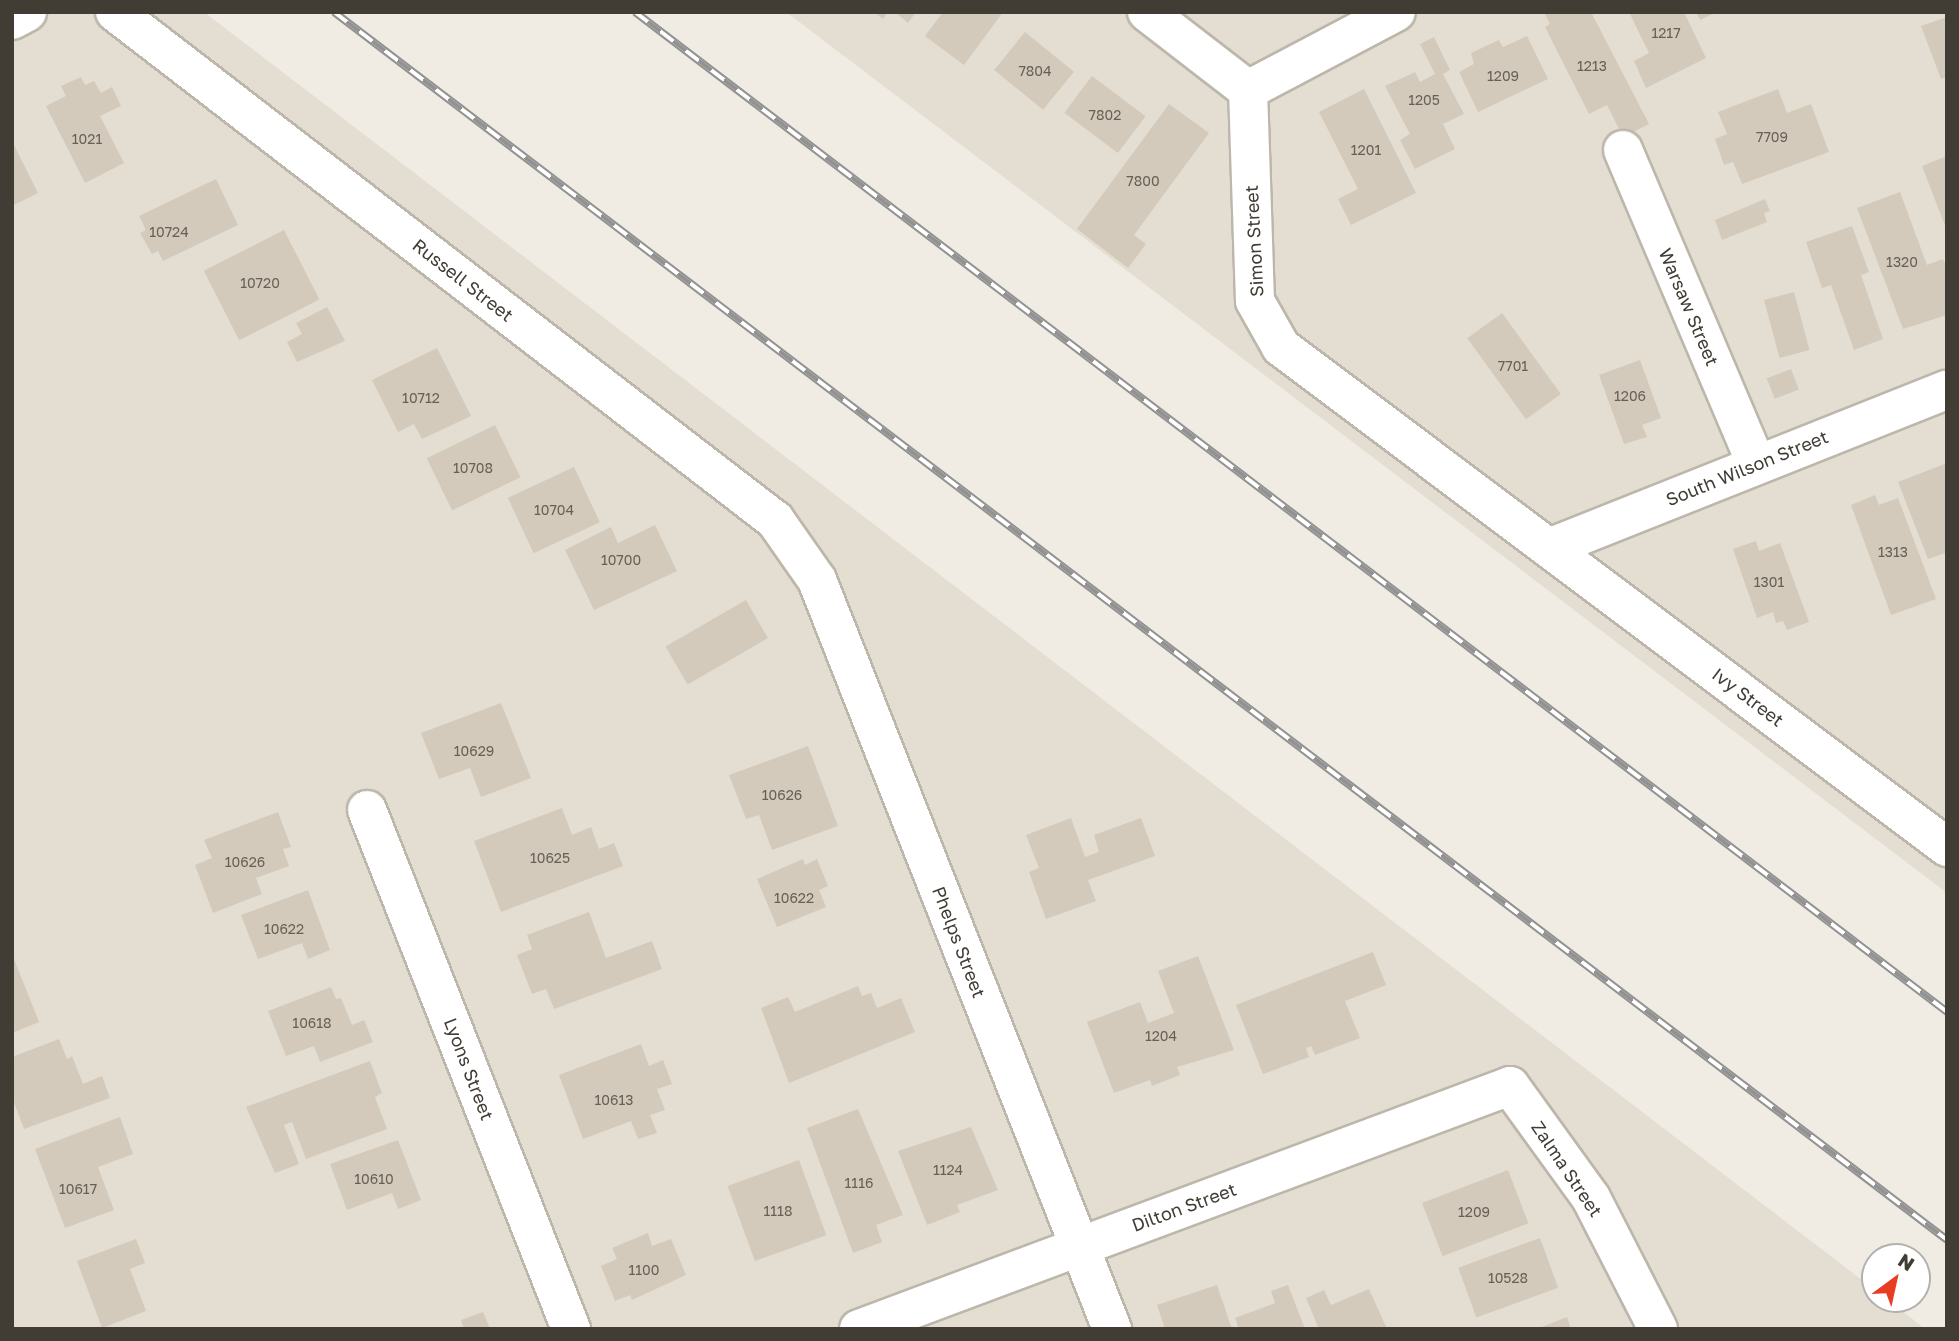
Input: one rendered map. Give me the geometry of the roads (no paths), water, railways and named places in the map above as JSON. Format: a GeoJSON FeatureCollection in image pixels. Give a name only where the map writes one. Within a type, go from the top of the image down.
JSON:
{"type":"FeatureCollection","features":[{"type":"Feature","properties":{"kind":"street"},"geometry":{"type":"LineString","coordinates":[[12,20],[27,12]]}},
{"type":"Feature","properties":{"kind":"street","name":"Russell Street"},"geometry":{"type":"LineString","coordinates":[[115,12],[775,520],[802,558]]}},
{"type":"Feature","properties":{"kind":"street"},"geometry":{"type":"LineString","coordinates":[[1147,12],[1248,90],[1396,12]]}},
{"type":"Feature","properties":{"kind":"street","name":"Simon Street"},"geometry":{"type":"LineString","coordinates":[[1248,90],[1255,300],[1281,347],[1549,548]]}},
{"type":"Feature","properties":{"kind":"street","name":"Warsaw Street"},"geometry":{"type":"LineString","coordinates":[[1623,150],[1756,464]]}},
{"type":"Feature","properties":{"kind":"street","name":"South Wilson Street"},"geometry":{"type":"LineString","coordinates":[[1549,548],[1947,390]]}},
{"type":"Feature","properties":{"kind":"street","name":"Ivy Street"},"geometry":{"type":"LineString","coordinates":[[1549,548],[1947,847]]}},
{"type":"Feature","properties":{"kind":"street","name":"Phelps Street"},"geometry":{"type":"LineString","coordinates":[[802,558],[817,580],[1112,1329]]}},
{"type":"Feature","properties":{"kind":"street","name":"Lyons Street"},"geometry":{"type":"LineString","coordinates":[[367,810],[570,1329]]}},
{"type":"Feature","properties":{"kind":"street","name":"Dilton Street"},"geometry":{"type":"LineString","coordinates":[[859,1329],[1510,1086]]}},
{"type":"Feature","properties":{"kind":"street","name":"Zalma Street"},"geometry":{"type":"LineString","coordinates":[[1510,1086],[1591,1198],[1658,1329]]}},
{"type":"Feature","properties":{"kind":"railway"},"geometry":{"type":"LineString","coordinates":[[334,12],[1947,1240]]}},
{"type":"Feature","properties":{"kind":"railway"},"geometry":{"type":"LineString","coordinates":[[635,12],[1947,1012]]}}]}
